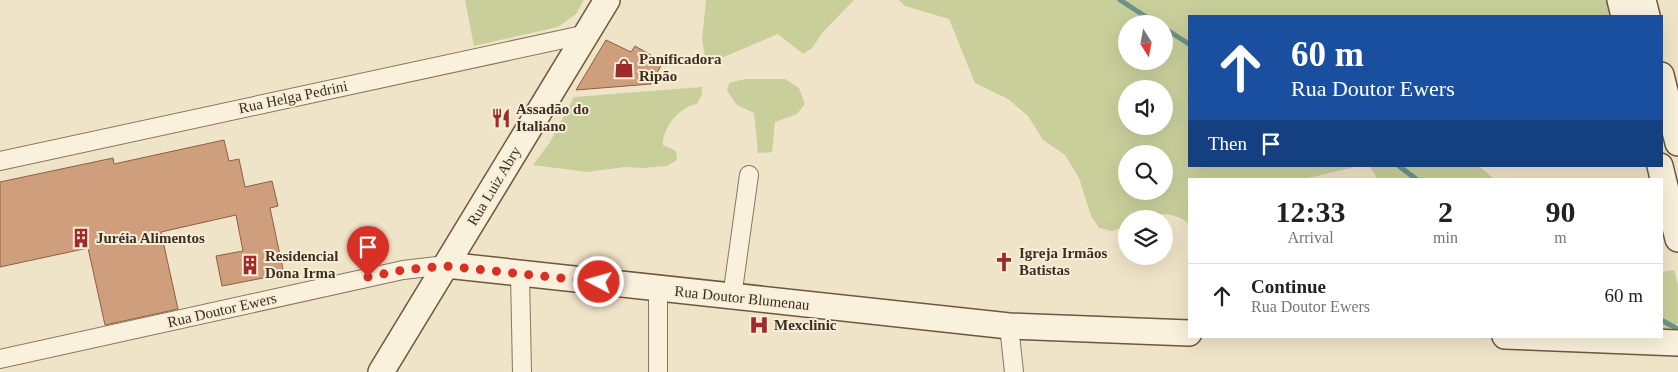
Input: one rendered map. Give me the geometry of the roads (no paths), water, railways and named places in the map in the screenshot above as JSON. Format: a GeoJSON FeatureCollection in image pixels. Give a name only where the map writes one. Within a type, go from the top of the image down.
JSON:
{"type":"FeatureCollection","features":[{"type":"Feature","properties":{"kind":"street","name":"Rua Luiz Abry"},"geometry":{"type":"LineString","coordinates":[[381,372],[607,0]]}},
{"type":"Feature","properties":{"kind":"street"},"geometry":{"type":"LineString","coordinates":[[1620,0],[1624,15]]}},
{"type":"Feature","properties":{"kind":"street"},"geometry":{"type":"LineString","coordinates":[[1643,0],[1647,15]]}},
{"type":"Feature","properties":{"kind":"street","name":"Rua Helga Pedrini"},"geometry":{"type":"LineString","coordinates":[[0,161],[587,34]]}},
{"type":"Feature","properties":{"kind":"street"},"geometry":{"type":"LineString","coordinates":[[1667,91],[1678,143]]}},
{"type":"Feature","properties":{"kind":"street"},"geometry":{"type":"LineString","coordinates":[[732,296],[749,175]]}},
{"type":"Feature","properties":{"kind":"street"},"geometry":{"type":"LineString","coordinates":[[1663,178],[1678,239]]}},
{"type":"Feature","properties":{"kind":"street","name":"Rua Doutor Blumenau"},"geometry":{"type":"LineString","coordinates":[[446,266],[1009,326],[1188,333]]}},
{"type":"Feature","properties":{"kind":"street","name":"Rua Doutor Ewers"},"geometry":{"type":"LineString","coordinates":[[0,359],[403,270],[446,266]]}},
{"type":"Feature","properties":{"kind":"street"},"geometry":{"type":"LineString","coordinates":[[520,274],[522,372]]}},
{"type":"Feature","properties":{"kind":"street"},"geometry":{"type":"LineString","coordinates":[[658,288],[658,372]]}},
{"type":"Feature","properties":{"kind":"street"},"geometry":{"type":"LineString","coordinates":[[1009,326],[1014,372]]}},
{"type":"Feature","properties":{"kind":"street"},"geometry":{"type":"LineString","coordinates":[[1554,338],[1678,343]]}},
{"type":"Feature","properties":{"kind":"waterway"},"geometry":{"type":"LineString","coordinates":[[1120,0],[1143,15]]}},
{"type":"Feature","properties":{"kind":"waterway"},"geometry":{"type":"LineString","coordinates":[[1173,34],[1188,43]]}},
{"type":"Feature","properties":{"kind":"waterway"},"geometry":{"type":"LineString","coordinates":[[1400,167],[1415,178]]}},
{"type":"Feature","properties":{"kind":"waterway"},"geometry":{"type":"LineString","coordinates":[[1663,321],[1678,329]]}},
{"type":"Feature","properties":{"kind":"place","name":"Panificadora Ripão"},"geometry":{"type":"Point","coordinates":[624,68]}},
{"type":"Feature","properties":{"kind":"place","name":"Assadão do Italiano"},"geometry":{"type":"Point","coordinates":[501,118]}},
{"type":"Feature","properties":{"kind":"place","name":"Juréia Alimentos"},"geometry":{"type":"Point","coordinates":[81,238]}},
{"type":"Feature","properties":{"kind":"place","name":"Igreja Irmãos Batistas"},"geometry":{"type":"Point","coordinates":[1004,262]}},
{"type":"Feature","properties":{"kind":"place","name":"Residencial Dona Irma"},"geometry":{"type":"Point","coordinates":[250,265]}},
{"type":"Feature","properties":{"kind":"place","name":"Mexclinic"},"geometry":{"type":"Point","coordinates":[759,325]}}]}
